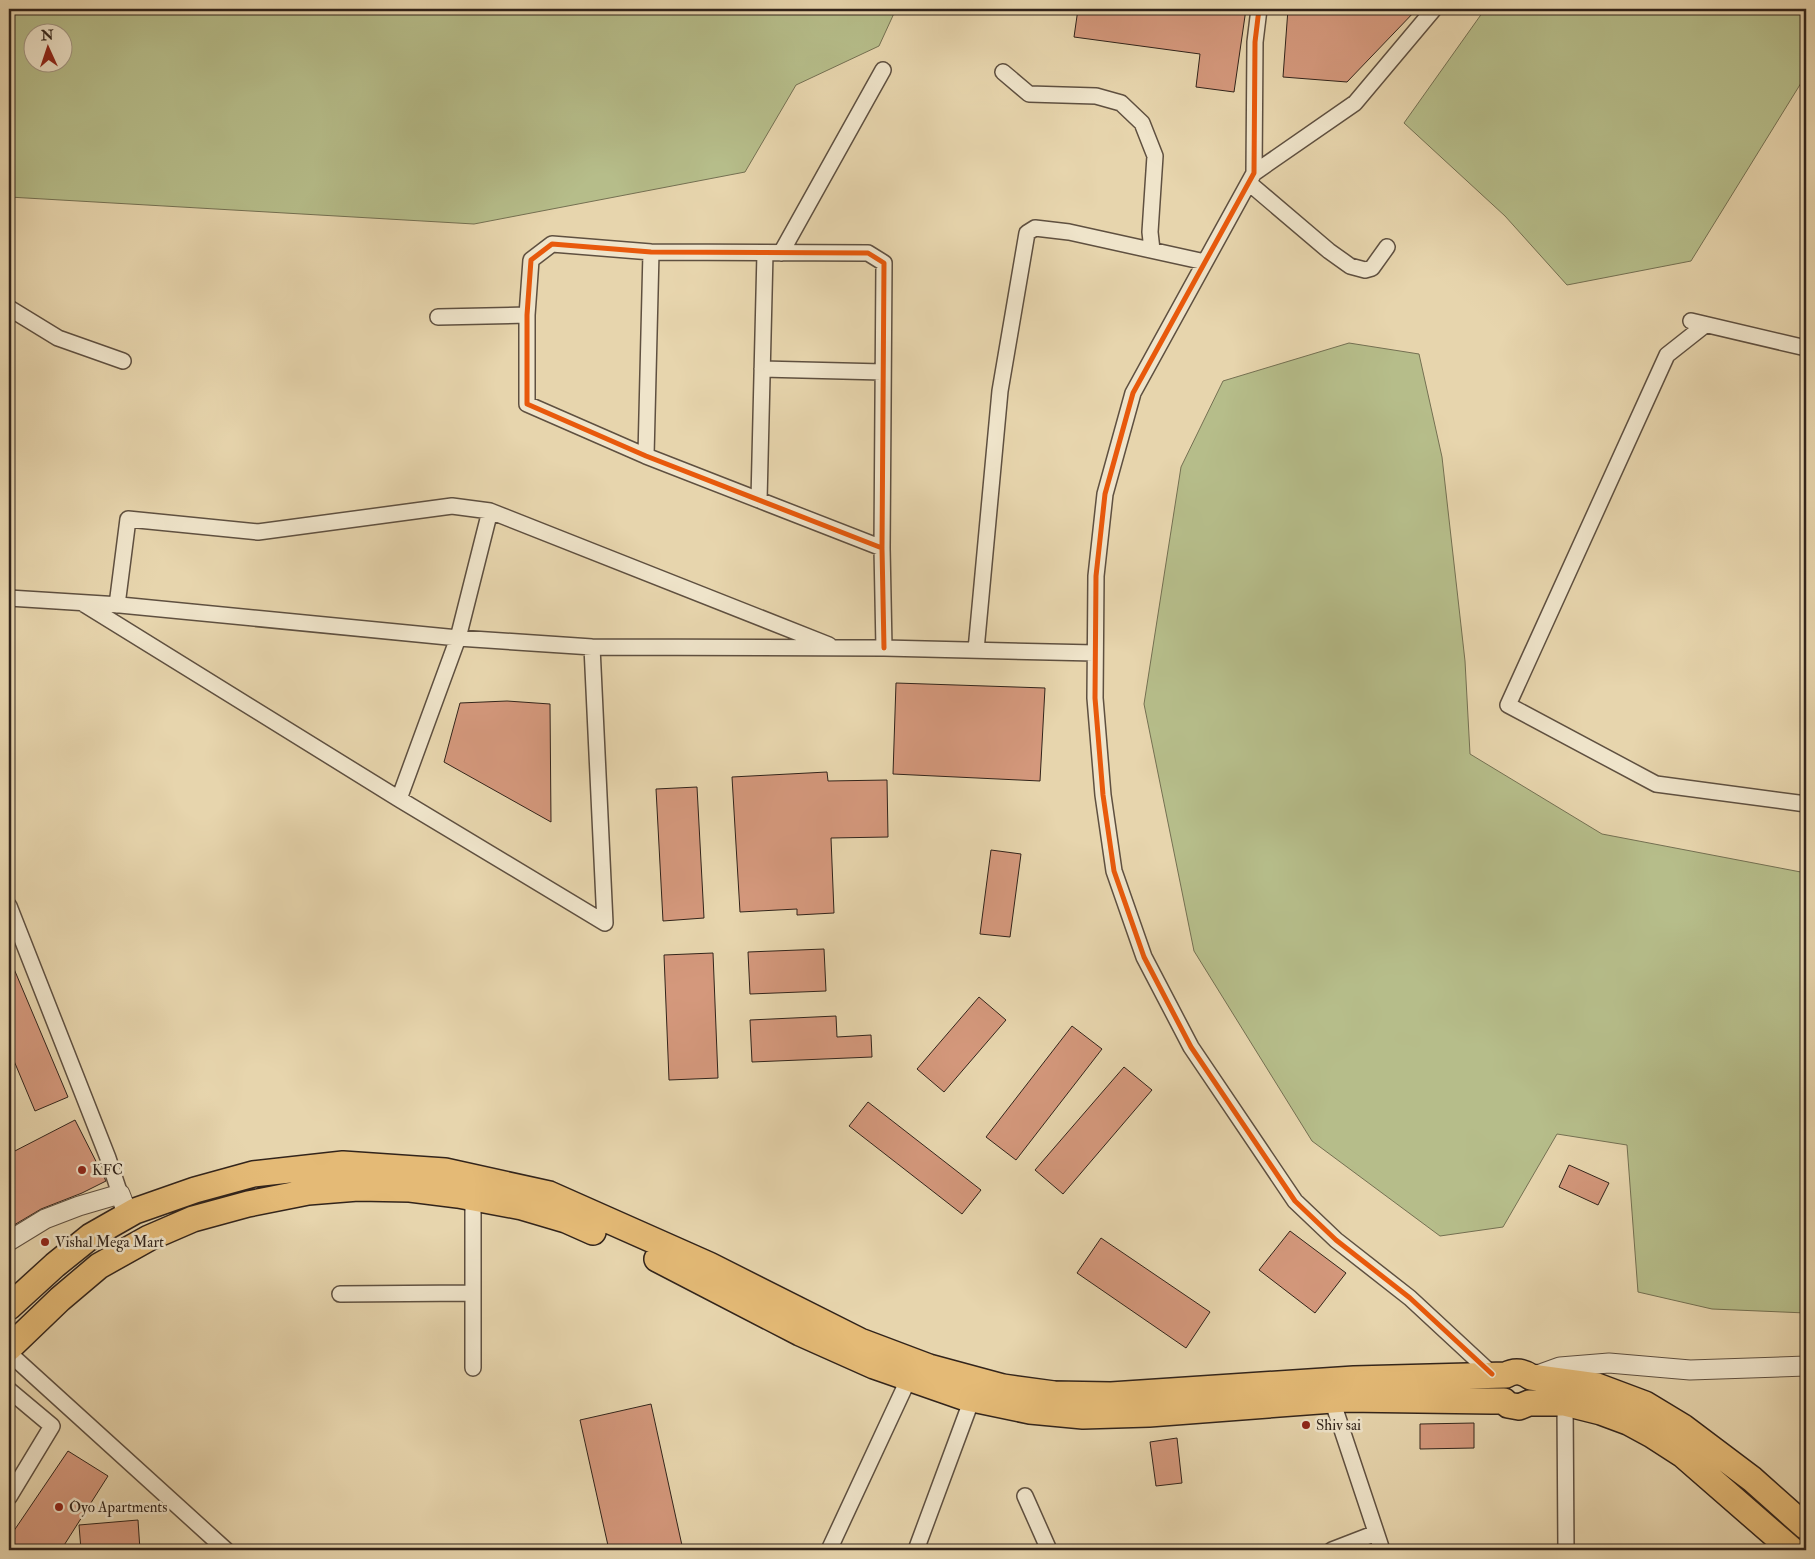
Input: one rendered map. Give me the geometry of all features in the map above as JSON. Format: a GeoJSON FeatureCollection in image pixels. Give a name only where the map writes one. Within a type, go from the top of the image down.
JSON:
{"type":"FeatureCollection","features":[{"type":"Feature","properties":{"kind":"highway"},"geometry":{"type":"LineString","coordinates":[[9,1307],[55,1265],[91,1236],[124,1204],[134,1211],[195,1190],[253,1174],[343,1164],[445,1171],[548,1194],[709,1265],[860,1341],[929,1367],[1003,1386],[1054,1394],[1111,1396],[1354,1378],[1499,1375],[1516,1371],[1531,1377],[1597,1386],[1645,1404],[1683,1426],[1752,1479],[1806,1527]]}},
{"type":"Feature","properties":{"kind":"highway"},"geometry":{"type":"LineString","coordinates":[[9,1348],[60,1299],[99,1266],[149,1238],[193,1219],[299,1193],[358,1188],[410,1189],[522,1206],[566,1220],[657,1259],[825,1344],[874,1366],[972,1398],[1030,1411],[1083,1416],[1149,1414],[1332,1400],[1504,1402]]}},
{"type":"Feature","properties":{"kind":"highway"},"geometry":{"type":"LineString","coordinates":[[1499,1375],[1500,1397],[1508,1405],[1519,1407],[1529,1403],[1565,1403],[1601,1412],[1628,1422],[1652,1435],[1682,1455],[1792,1550]]}},
{"type":"Feature","properties":{"kind":"highway"},"geometry":{"type":"LineString","coordinates":[[1529,1403],[1535,1393],[1531,1377]]}},
{"type":"Feature","properties":{"kind":"street"},"geometry":{"type":"LineString","coordinates":[[1259,9],[1255,42],[1251,178],[1329,251],[1350,266],[1365,270],[1372,268],[1388,247]]}},
{"type":"Feature","properties":{"kind":"street"},"geometry":{"type":"LineString","coordinates":[[1434,9],[1355,103],[1251,178],[1133,393],[1104,494],[1096,576],[1095,698],[1103,795],[1114,871],[1144,957],[1191,1047],[1295,1201],[1336,1240],[1410,1298],[1499,1375]]}},
{"type":"Feature","properties":{"kind":"street"},"geometry":{"type":"LineString","coordinates":[[782,253],[883,70]]}},
{"type":"Feature","properties":{"kind":"street"},"geometry":{"type":"LineString","coordinates":[[1003,72],[1029,94],[1096,96],[1121,103],[1142,123],[1155,156],[1150,232],[1152,250]]}},
{"type":"Feature","properties":{"kind":"street"},"geometry":{"type":"LineString","coordinates":[[976,650],[1000,391],[1027,233],[1036,228],[1069,232],[1205,262]]}},
{"type":"Feature","properties":{"kind":"street"},"geometry":{"type":"LineString","coordinates":[[882,548],[646,456],[527,404],[527,315],[530,260],[552,244],[651,252],[868,253],[884,263],[882,548],[884,648]]}},
{"type":"Feature","properties":{"kind":"street"},"geometry":{"type":"LineString","coordinates":[[646,456],[651,252]]}},
{"type":"Feature","properties":{"kind":"street"},"geometry":{"type":"LineString","coordinates":[[758,500],[765,253]]}},
{"type":"Feature","properties":{"kind":"street"},"geometry":{"type":"LineString","coordinates":[[9,308],[58,338],[123,361]]}},
{"type":"Feature","properties":{"kind":"street"},"geometry":{"type":"LineString","coordinates":[[438,317],[527,315]]}},
{"type":"Feature","properties":{"kind":"street"},"geometry":{"type":"LineString","coordinates":[[1806,348],[1698,323],[1667,355],[1508,705],[1656,784],[1806,804]]}},
{"type":"Feature","properties":{"kind":"street"},"geometry":{"type":"LineString","coordinates":[[762,369],[883,372]]}},
{"type":"Feature","properties":{"kind":"street"},"geometry":{"type":"LineString","coordinates":[[117,605],[128,519],[258,532],[452,506],[490,511],[838,648]]}},
{"type":"Feature","properties":{"kind":"street"},"geometry":{"type":"LineString","coordinates":[[399,799],[458,638],[490,511]]}},
{"type":"Feature","properties":{"kind":"street"},"geometry":{"type":"LineString","coordinates":[[9,598],[117,605],[458,638],[592,647],[884,648],[1095,653]]}},
{"type":"Feature","properties":{"kind":"street"},"geometry":{"type":"LineString","coordinates":[[83,603],[399,799],[605,923],[592,647]]}},
{"type":"Feature","properties":{"kind":"street"},"geometry":{"type":"LineString","coordinates":[[9,906],[108,1158],[124,1204],[79,1206],[45,1219],[9,1241]]}},
{"type":"Feature","properties":{"kind":"street"},"geometry":{"type":"LineString","coordinates":[[473,1368],[474,1198]]}},
{"type":"Feature","properties":{"kind":"street"},"geometry":{"type":"LineString","coordinates":[[340,1294],[473,1292]]}},
{"type":"Feature","properties":{"kind":"street"},"geometry":{"type":"LineString","coordinates":[[9,1352],[226,1550]]}},
{"type":"Feature","properties":{"kind":"street"},"geometry":{"type":"LineString","coordinates":[[1531,1377],[1560,1367],[1609,1364],[1690,1370],[1806,1366]]}},
{"type":"Feature","properties":{"kind":"street"},"geometry":{"type":"LineString","coordinates":[[830,1550],[909,1378]]}},
{"type":"Feature","properties":{"kind":"street"},"geometry":{"type":"LineString","coordinates":[[9,1390],[52,1426],[9,1497]]}},
{"type":"Feature","properties":{"kind":"street"},"geometry":{"type":"LineString","coordinates":[[916,1550],[972,1398]]}},
{"type":"Feature","properties":{"kind":"street"},"geometry":{"type":"LineString","coordinates":[[1332,1400],[1382,1550]]}},
{"type":"Feature","properties":{"kind":"street"},"geometry":{"type":"LineString","coordinates":[[1565,1403],[1566,1550]]}},
{"type":"Feature","properties":{"kind":"street"},"geometry":{"type":"LineString","coordinates":[[1025,1496],[1049,1550]]}},
{"type":"Feature","properties":{"kind":"street"},"geometry":{"type":"LineString","coordinates":[[1332,1550],[1376,1533]]}},
{"type":"Feature","properties":{"kind":"green space"},"geometry":{"type":"Polygon","coordinates":[[[9,9],[896,9],[879,46],[796,85],[745,172],[474,224],[9,197],[9,9]]]}},
{"type":"Feature","properties":{"kind":"green space"},"geometry":{"type":"Polygon","coordinates":[[[1485,9],[1806,9],[1806,75],[1691,261],[1567,285],[1505,216],[1404,123],[1485,9]]]}},
{"type":"Feature","properties":{"kind":"green space"},"geometry":{"type":"Polygon","coordinates":[[[1349,343],[1419,354],[1442,457],[1465,661],[1470,754],[1602,834],[1806,873],[1806,1313],[1712,1309],[1638,1292],[1627,1145],[1557,1134],[1503,1227],[1440,1236],[1312,1141],[1194,951],[1144,704],[1181,467],[1223,381],[1349,343]]]}},
{"type":"Feature","properties":{"kind":"building"},"geometry":{"type":"Polygon","coordinates":[[[1078,9],[1246,9],[1234,92],[1196,87],[1200,54],[1074,37],[1078,9]]]}},
{"type":"Feature","properties":{"kind":"building"},"geometry":{"type":"Polygon","coordinates":[[[1288,9],[1417,9],[1347,82],[1283,77],[1288,9]]]}},
{"type":"Feature","properties":{"kind":"building"},"geometry":{"type":"Polygon","coordinates":[[[896,683],[1045,688],[1040,781],[893,774],[896,683]]]}},
{"type":"Feature","properties":{"kind":"building"},"geometry":{"type":"Polygon","coordinates":[[[507,701],[550,704],[551,822],[444,762],[460,703],[507,701]]]}},
{"type":"Feature","properties":{"kind":"building"},"geometry":{"type":"Polygon","coordinates":[[[827,772],[828,781],[887,780],[888,837],[831,838],[834,913],[797,915],[797,909],[740,912],[732,777],[827,772]]]}},
{"type":"Feature","properties":{"kind":"building"},"geometry":{"type":"Polygon","coordinates":[[[697,787],[704,918],[663,921],[656,789],[697,787]]]}},
{"type":"Feature","properties":{"kind":"building"},"geometry":{"type":"Polygon","coordinates":[[[991,850],[1021,854],[1010,937],[980,934],[991,850]]]}},
{"type":"Feature","properties":{"kind":"building"},"geometry":{"type":"Polygon","coordinates":[[[824,949],[826,991],[750,994],[748,952],[824,949]]]}},
{"type":"Feature","properties":{"kind":"building"},"geometry":{"type":"Polygon","coordinates":[[[713,953],[718,1078],[669,1080],[664,955],[713,953]]]}},
{"type":"Feature","properties":{"kind":"building"},"geometry":{"type":"Polygon","coordinates":[[[9,957],[68,1097],[35,1111],[9,1049],[9,957]]]}},
{"type":"Feature","properties":{"kind":"building"},"geometry":{"type":"Polygon","coordinates":[[[979,997],[1006,1020],[944,1092],[917,1069],[979,997]]]}},
{"type":"Feature","properties":{"kind":"building"},"geometry":{"type":"Polygon","coordinates":[[[836,1016],[837,1037],[871,1035],[872,1057],[752,1062],[750,1020],[836,1016]]]}},
{"type":"Feature","properties":{"kind":"building"},"geometry":{"type":"Polygon","coordinates":[[[1072,1026],[1102,1049],[1016,1160],[986,1137],[1072,1026]]]}},
{"type":"Feature","properties":{"kind":"building"},"geometry":{"type":"Polygon","coordinates":[[[1124,1067],[1152,1090],[1063,1194],[1035,1170],[1124,1067]]]}},
{"type":"Feature","properties":{"kind":"building"},"geometry":{"type":"Polygon","coordinates":[[[868,1102],[981,1190],[962,1214],[849,1126],[868,1102]]]}},
{"type":"Feature","properties":{"kind":"building"},"geometry":{"type":"Polygon","coordinates":[[[75,1120],[106,1181],[82,1193],[41,1209],[9,1228],[9,1154],[75,1120]]]}},
{"type":"Feature","properties":{"kind":"building"},"geometry":{"type":"Polygon","coordinates":[[[1569,1165],[1609,1183],[1598,1205],[1559,1187],[1569,1165]]]}},
{"type":"Feature","properties":{"kind":"building"},"geometry":{"type":"Polygon","coordinates":[[[1290,1231],[1346,1273],[1315,1313],[1259,1270],[1290,1231]]]}},
{"type":"Feature","properties":{"kind":"building"},"geometry":{"type":"Polygon","coordinates":[[[1101,1238],[1210,1312],[1186,1348],[1077,1273],[1101,1238]]]}},
{"type":"Feature","properties":{"kind":"building"},"geometry":{"type":"Polygon","coordinates":[[[651,1404],[683,1550],[609,1550],[580,1420],[651,1404]]]}},
{"type":"Feature","properties":{"kind":"building"},"geometry":{"type":"Polygon","coordinates":[[[1474,1423],[1474,1448],[1420,1449],[1420,1424],[1474,1423]]]}},
{"type":"Feature","properties":{"kind":"building"},"geometry":{"type":"Polygon","coordinates":[[[1177,1438],[1182,1483],[1156,1486],[1150,1442],[1177,1438]]]}},
{"type":"Feature","properties":{"kind":"building","name":"Oyo Apartments"},"geometry":{"type":"Polygon","coordinates":[[[68,1451],[108,1476],[61,1550],[9,1550],[9,1538],[68,1451]]]}},
{"type":"Feature","properties":{"kind":"building"},"geometry":{"type":"Polygon","coordinates":[[[138,1520],[140,1550],[81,1550],[79,1525],[138,1520]]]}},
{"type":"Feature","properties":{"kind":"cycle path"},"geometry":{"type":"LineString","coordinates":[[1259,9],[1255,42],[1254,173],[1133,393],[1105,494],[1096,576],[1095,698],[1103,795],[1114,871],[1144,957],[1191,1047],[1295,1201],[1336,1240],[1410,1298],[1492,1374]]}},
{"type":"Feature","properties":{"kind":"cycle path"},"geometry":{"type":"LineString","coordinates":[[882,548],[646,456],[527,404],[527,315],[531,260],[552,244],[651,252],[868,253],[884,263],[882,548],[884,648]]}},
{"type":"Feature","properties":{"kind":"place","name":"KFC"},"geometry":{"type":"Point","coordinates":[82,1170]}},
{"type":"Feature","properties":{"kind":"place","name":"Vishal Mega Mart"},"geometry":{"type":"Point","coordinates":[45,1242]}},
{"type":"Feature","properties":{"kind":"place","name":"Shiv sai"},"geometry":{"type":"Point","coordinates":[1306,1425]}},
{"type":"Feature","properties":{"kind":"place","name":"Oyo Apartments"},"geometry":{"type":"Point","coordinates":[59,1507]}}]}
